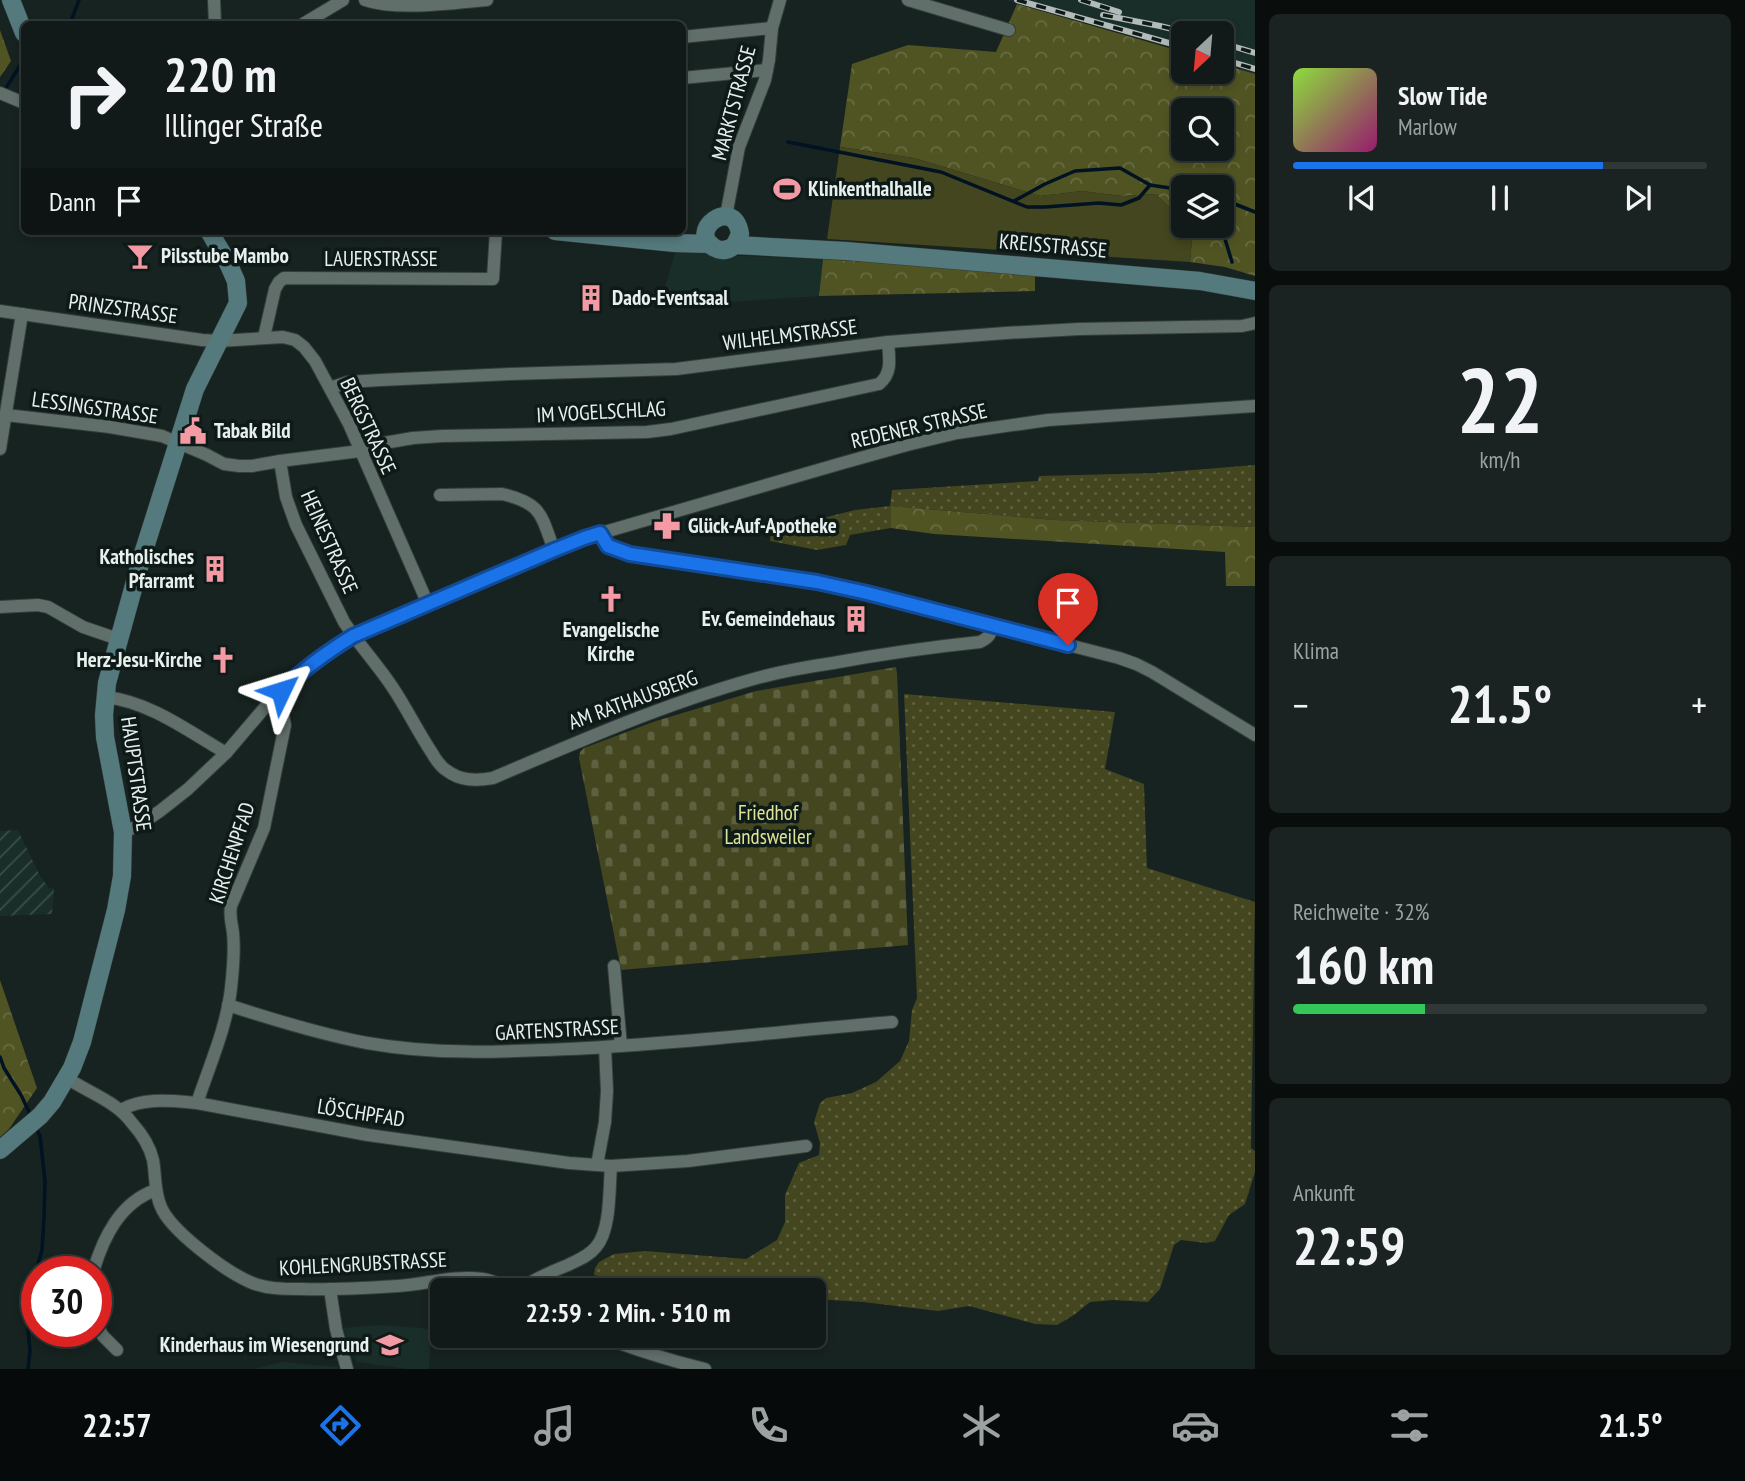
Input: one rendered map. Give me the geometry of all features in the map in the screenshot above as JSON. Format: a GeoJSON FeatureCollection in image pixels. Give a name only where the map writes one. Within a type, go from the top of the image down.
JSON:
{"type":"FeatureCollection","features":[{"type":"Feature","properties":{"kind":"street"},"geometry":{"type":"LineString","coordinates":[[11,0],[21,25]]}},
{"type":"Feature","properties":{"kind":"street"},"geometry":{"type":"LineString","coordinates":[[214,0],[215,21]]}},
{"type":"Feature","properties":{"kind":"street"},"geometry":{"type":"LineString","coordinates":[[308,21],[344,0]]}},
{"type":"Feature","properties":{"kind":"street"},"geometry":{"type":"LineString","coordinates":[[365,0],[393,5],[487,0]]}},
{"type":"Feature","properties":{"kind":"street","name":"MARKTSTRASSE"},"geometry":{"type":"LineString","coordinates":[[726,216],[739,147],[767,70],[772,28],[779,0]]}},
{"type":"Feature","properties":{"kind":"street"},"geometry":{"type":"LineString","coordinates":[[908,0],[1009,30]]}},
{"type":"Feature","properties":{"kind":"street"},"geometry":{"type":"LineString","coordinates":[[686,37],[772,28]]}},
{"type":"Feature","properties":{"kind":"street"},"geometry":{"type":"LineString","coordinates":[[686,78],[767,70]]}},
{"type":"Feature","properties":{"kind":"street"},"geometry":{"type":"LineString","coordinates":[[708,238],[710,221],[726,216],[736,223],[738,239]]}},
{"type":"Feature","properties":{"kind":"street","name":"KREISSTRASSE"},"geometry":{"type":"LineString","coordinates":[[686,234],[708,238]]}},
{"type":"Feature","properties":{"kind":"street","name":"HAUPTSTRASSE"},"geometry":{"type":"LineString","coordinates":[[0,1150],[40,1116],[67,1078],[82,1042],[116,910],[122,876],[123,832],[105,737],[106,697],[118,639],[195,389],[238,303],[236,281],[211,235]]}},
{"type":"Feature","properties":{"kind":"street","name":"LAUERSTRASSE"},"geometry":{"type":"LineString","coordinates":[[264,337],[275,289],[284,278],[493,279],[496,235]]}},
{"type":"Feature","properties":{"kind":"street","name":"KREISSTRASSE"},"geometry":{"type":"LineString","coordinates":[[595,235],[675,243],[708,238]]}},
{"type":"Feature","properties":{"kind":"street","name":"KREISSTRASSE"},"geometry":{"type":"LineString","coordinates":[[708,238],[713,247],[722,250],[727,250],[738,239],[846,251],[1200,281],[1255,291]]}},
{"type":"Feature","properties":{"kind":"street","name":"PRINZSTRASSE"},"geometry":{"type":"LineString","coordinates":[[0,311],[219,341]]}},
{"type":"Feature","properties":{"kind":"street"},"geometry":{"type":"LineString","coordinates":[[0,449],[22,314]]}},
{"type":"Feature","properties":{"kind":"street","name":"WILHELMSTRASSE"},"geometry":{"type":"LineString","coordinates":[[330,388],[348,382],[380,380],[676,369],[888,342],[1079,329],[1242,326],[1255,323]]}},
{"type":"Feature","properties":{"kind":"street","name":"BERGSTRASSE"},"geometry":{"type":"LineString","coordinates":[[219,341],[283,337],[304,346],[349,425],[428,604]]}},
{"type":"Feature","properties":{"kind":"street","name":"IM VOGELSCHLAG"},"geometry":{"type":"LineString","coordinates":[[360,450],[384,443],[442,436],[647,432],[671,429],[879,384],[888,373],[888,342]]}},
{"type":"Feature","properties":{"kind":"street","name":"REDENER STRASSE"},"geometry":{"type":"LineString","coordinates":[[123,832],[138,826],[188,789],[226,753],[293,678],[332,649],[353,636],[584,538],[839,464],[957,433],[1048,420],[1255,406]]}},
{"type":"Feature","properties":{"kind":"street","name":"LESSINGSTRASSE"},"geometry":{"type":"LineString","coordinates":[[6,415],[110,427],[162,436],[178,442]]}},
{"type":"Feature","properties":{"kind":"street","name":"HEINESTRASSE"},"geometry":{"type":"LineString","coordinates":[[178,442],[223,464],[239,466],[360,450]]}},
{"type":"Feature","properties":{"kind":"street","name":"HEINESTRASSE"},"geometry":{"type":"LineString","coordinates":[[279,461],[286,497],[296,525],[353,636]]}},
{"type":"Feature","properties":{"kind":"street"},"geometry":{"type":"LineString","coordinates":[[440,495],[502,494],[534,506],[540,512],[554,550]]}},
{"type":"Feature","properties":{"kind":"street"},"geometry":{"type":"LineString","coordinates":[[600,533],[608,546],[630,554],[817,582],[946,612],[1136,664],[1255,735]]}},
{"type":"Feature","properties":{"kind":"street"},"geometry":{"type":"LineString","coordinates":[[0,607],[48,607],[83,626],[118,639]]}},
{"type":"Feature","properties":{"kind":"street","name":"AM RATHAUSBERG"},"geometry":{"type":"LineString","coordinates":[[353,636],[389,682],[442,768],[461,778],[482,780],[493,778],[644,716],[752,679],[900,651],[980,642],[991,634],[992,626]]}},
{"type":"Feature","properties":{"kind":"street"},"geometry":{"type":"LineString","coordinates":[[106,697],[122,699],[147,708],[226,753]]}},
{"type":"Feature","properties":{"kind":"street","name":"KIRCHENPFAD"},"geometry":{"type":"LineString","coordinates":[[197,1103],[228,1005],[233,958],[231,906],[264,828],[285,725],[282,711],[272,699]]}},
{"type":"Feature","properties":{"kind":"street"},"geometry":{"type":"LineString","coordinates":[[614,966],[621,1046]]}},
{"type":"Feature","properties":{"kind":"street","name":"GARTENSTRASSE"},"geometry":{"type":"LineString","coordinates":[[228,1005],[298,1027],[368,1043],[482,1052],[621,1046],[892,1022]]}},
{"type":"Feature","properties":{"kind":"street"},"geometry":{"type":"LineString","coordinates":[[597,1165],[605,1122],[606,1047]]}},
{"type":"Feature","properties":{"kind":"street","name":"KOHLENGRUBSTRASSE"},"geometry":{"type":"LineString","coordinates":[[67,1078],[121,1110],[139,1133],[152,1158],[161,1208],[174,1226],[237,1276],[264,1287],[330,1289],[430,1283]]}},
{"type":"Feature","properties":{"kind":"street","name":"LÖSCHPFAD"},"geometry":{"type":"LineString","coordinates":[[121,1110],[131,1104],[150,1101],[197,1103],[368,1135],[569,1163],[611,1166],[653,1165],[806,1146]]}},
{"type":"Feature","properties":{"kind":"street"},"geometry":{"type":"LineString","coordinates":[[537,1278],[586,1256],[600,1242],[606,1221],[611,1166]]}},
{"type":"Feature","properties":{"kind":"street"},"geometry":{"type":"LineString","coordinates":[[99,1256],[121,1214],[143,1195],[156,1191]]}},
{"type":"Feature","properties":{"kind":"street"},"geometry":{"type":"LineString","coordinates":[[330,1289],[346,1369]]}},
{"type":"Feature","properties":{"kind":"street"},"geometry":{"type":"LineString","coordinates":[[112,1345],[117,1350]]}},
{"type":"Feature","properties":{"kind":"street"},"geometry":{"type":"LineString","coordinates":[[634,1348],[705,1369]]}},
{"type":"Feature","properties":{"kind":"shaded area"},"geometry":{"type":"Polygon","coordinates":[[[1006,0],[1255,0],[1255,74],[1234,67],[1234,21],[1171,21],[1171,48],[1006,0]]]}},
{"type":"Feature","properties":{"kind":"shaded area"},"geometry":{"type":"Polygon","coordinates":[[[676,250],[714,255],[823,259],[819,296],[685,305],[661,300],[676,250]]]}},
{"type":"Feature","properties":{"kind":"shaded area"},"geometry":{"type":"Polygon","coordinates":[[[18,830],[39,874],[48,887],[54,889],[52,914],[0,916],[0,831],[18,830]]]}},
{"type":"Feature","properties":{"kind":"shaded area","name":"Kinderhaus im Wiesengrund"},"geometry":{"type":"Polygon","coordinates":[[[381,1325],[430,1329],[429,1369],[357,1362],[343,1328],[381,1325]]]}},
{"type":"Feature","properties":{"kind":"shaded area"},"geometry":{"type":"Polygon","coordinates":[[[281,1362],[338,1367],[338,1369],[254,1369],[281,1362]]]}},
{"type":"Feature","properties":{"kind":"green space"},"geometry":{"type":"Polygon","coordinates":[[[1017,4],[1171,49],[1171,84],[1234,84],[1234,68],[1255,74],[1255,276],[1225,267],[1190,262],[1191,238],[1234,238],[1234,175],[1171,175],[1171,209],[1156,194],[1122,196],[1082,191],[1040,196],[914,158],[840,147],[852,64],[908,45],[996,52],[1017,4]]]}},
{"type":"Feature","properties":{"kind":"green space"},"geometry":{"type":"Polygon","coordinates":[[[0,30],[11,61],[0,77],[0,30]]]}},
{"type":"Feature","properties":{"kind":"green space"},"geometry":{"type":"Polygon","coordinates":[[[840,147],[914,158],[1040,196],[1082,191],[1122,196],[1156,194],[1171,209],[1171,238],[1192,239],[1190,262],[827,239],[840,147]]]}},
{"type":"Feature","properties":{"kind":"green space"},"geometry":{"type":"Polygon","coordinates":[[[823,259],[1035,273],[1035,291],[819,296],[823,259]]]}},
{"type":"Feature","properties":{"kind":"green space"},"geometry":{"type":"Polygon","coordinates":[[[1255,465],[1255,527],[1055,520],[891,506],[891,528],[850,535],[846,545],[817,550],[770,541],[771,531],[855,510],[890,506],[892,490],[1038,481],[1039,476],[1155,473],[1255,465]]]}},
{"type":"Feature","properties":{"kind":"green space"},"geometry":{"type":"Polygon","coordinates":[[[891,506],[1055,520],[1255,527],[1255,586],[1226,586],[1225,552],[934,534],[891,528],[891,506]]]}},
{"type":"Feature","properties":{"kind":"green space","name":"Friedhof Landsweiler"},"geometry":{"type":"Polygon","coordinates":[[[896,667],[908,945],[621,970],[580,752],[584,748],[656,721],[756,691],[896,667]]]}},
{"type":"Feature","properties":{"kind":"green space"},"geometry":{"type":"Polygon","coordinates":[[[904,694],[1115,712],[1105,769],[1144,784],[1147,868],[1255,902],[1251,1148],[1255,1151],[1255,1172],[1245,1204],[1229,1215],[1215,1241],[1206,1243],[1181,1240],[1174,1245],[1160,1289],[1148,1302],[1090,1302],[1057,1325],[1035,1324],[969,1306],[938,1311],[826,1300],[826,1278],[608,1278],[594,1275],[599,1262],[614,1254],[645,1251],[746,1259],[777,1240],[785,1222],[785,1195],[799,1163],[819,1155],[820,1143],[814,1122],[820,1103],[826,1098],[852,1093],[876,1082],[900,1061],[909,1041],[912,1010],[917,998],[904,694]]]}},
{"type":"Feature","properties":{"kind":"green space"},"geometry":{"type":"Polygon","coordinates":[[[0,980],[37,1088],[9,1129],[0,1137],[0,980]]]}},
{"type":"Feature","properties":{"kind":"waterway"},"geometry":{"type":"LineString","coordinates":[[71,21],[79,0]]}},
{"type":"Feature","properties":{"kind":"waterway"},"geometry":{"type":"LineString","coordinates":[[4,91],[21,64]]}},
{"type":"Feature","properties":{"kind":"waterway"},"geometry":{"type":"LineString","coordinates":[[788,142],[941,172],[1027,207],[1099,203],[1121,205],[1139,198],[1150,185],[1171,188]]}},
{"type":"Feature","properties":{"kind":"waterway"},"geometry":{"type":"LineString","coordinates":[[1014,201],[1075,171],[1120,168],[1150,185]]}},
{"type":"Feature","properties":{"kind":"waterway"},"geometry":{"type":"LineString","coordinates":[[1234,204],[1255,212]]}},
{"type":"Feature","properties":{"kind":"waterway"},"geometry":{"type":"LineString","coordinates":[[1225,238],[1232,262]]}},
{"type":"Feature","properties":{"kind":"waterway"},"geometry":{"type":"LineString","coordinates":[[0,1057],[31,1116]]}},
{"type":"Feature","properties":{"kind":"waterway"},"geometry":{"type":"LineString","coordinates":[[28,1369],[30,1351],[26,1306],[42,1250],[44,1218],[45,1181],[40,1136],[35,1126]]}},
{"type":"Feature","properties":{"kind":"railway"},"geometry":{"type":"LineString","coordinates":[[1017,0],[1171,44]]}},
{"type":"Feature","properties":{"kind":"railway"},"geometry":{"type":"LineString","coordinates":[[1081,0],[1119,12]]}},
{"type":"Feature","properties":{"kind":"railway"},"geometry":{"type":"LineString","coordinates":[[1103,15],[1171,29]]}},
{"type":"Feature","properties":{"kind":"railway"},"geometry":{"type":"LineString","coordinates":[[1234,47],[1255,53]]}},
{"type":"Feature","properties":{"kind":"railway"},"geometry":{"type":"LineString","coordinates":[[1234,63],[1255,69]]}},
{"type":"Feature","properties":{"kind":"place","name":"Klinkenthalhalle"},"geometry":{"type":"Point","coordinates":[787,189]}},
{"type":"Feature","properties":{"kind":"place","name":"Pilsstube Mambo"},"geometry":{"type":"Point","coordinates":[140,256]}},
{"type":"Feature","properties":{"kind":"place","name":"Dado-Eventsaal"},"geometry":{"type":"Point","coordinates":[591,298]}},
{"type":"Feature","properties":{"kind":"place","name":"Tabak Bild"},"geometry":{"type":"Point","coordinates":[193,431]}},
{"type":"Feature","properties":{"kind":"place","name":"Glück-Auf-Apotheke"},"geometry":{"type":"Point","coordinates":[667,526]}},
{"type":"Feature","properties":{"kind":"place","name":"Katholisches Pfarramt"},"geometry":{"type":"Point","coordinates":[215,569]}},
{"type":"Feature","properties":{"kind":"place","name":"Evangelische Kirche"},"geometry":{"type":"Point","coordinates":[611,599]}},
{"type":"Feature","properties":{"kind":"place","name":"Ev. Gemeindehaus"},"geometry":{"type":"Point","coordinates":[856,619]}},
{"type":"Feature","properties":{"kind":"place","name":"Herz-Jesu-Kirche"},"geometry":{"type":"Point","coordinates":[223,660]}},
{"type":"Feature","properties":{"kind":"place","name":"Kinderhaus im Wiesengrund"},"geometry":{"type":"Point","coordinates":[390,1345]}},
{"type":"Feature","properties":{"kind":"route"},"geometry":{"type":"LineString","coordinates":[[281,691],[293,678],[353,636],[600,533],[608,546],[630,554],[817,582],[946,612],[1068,645]]}}]}
